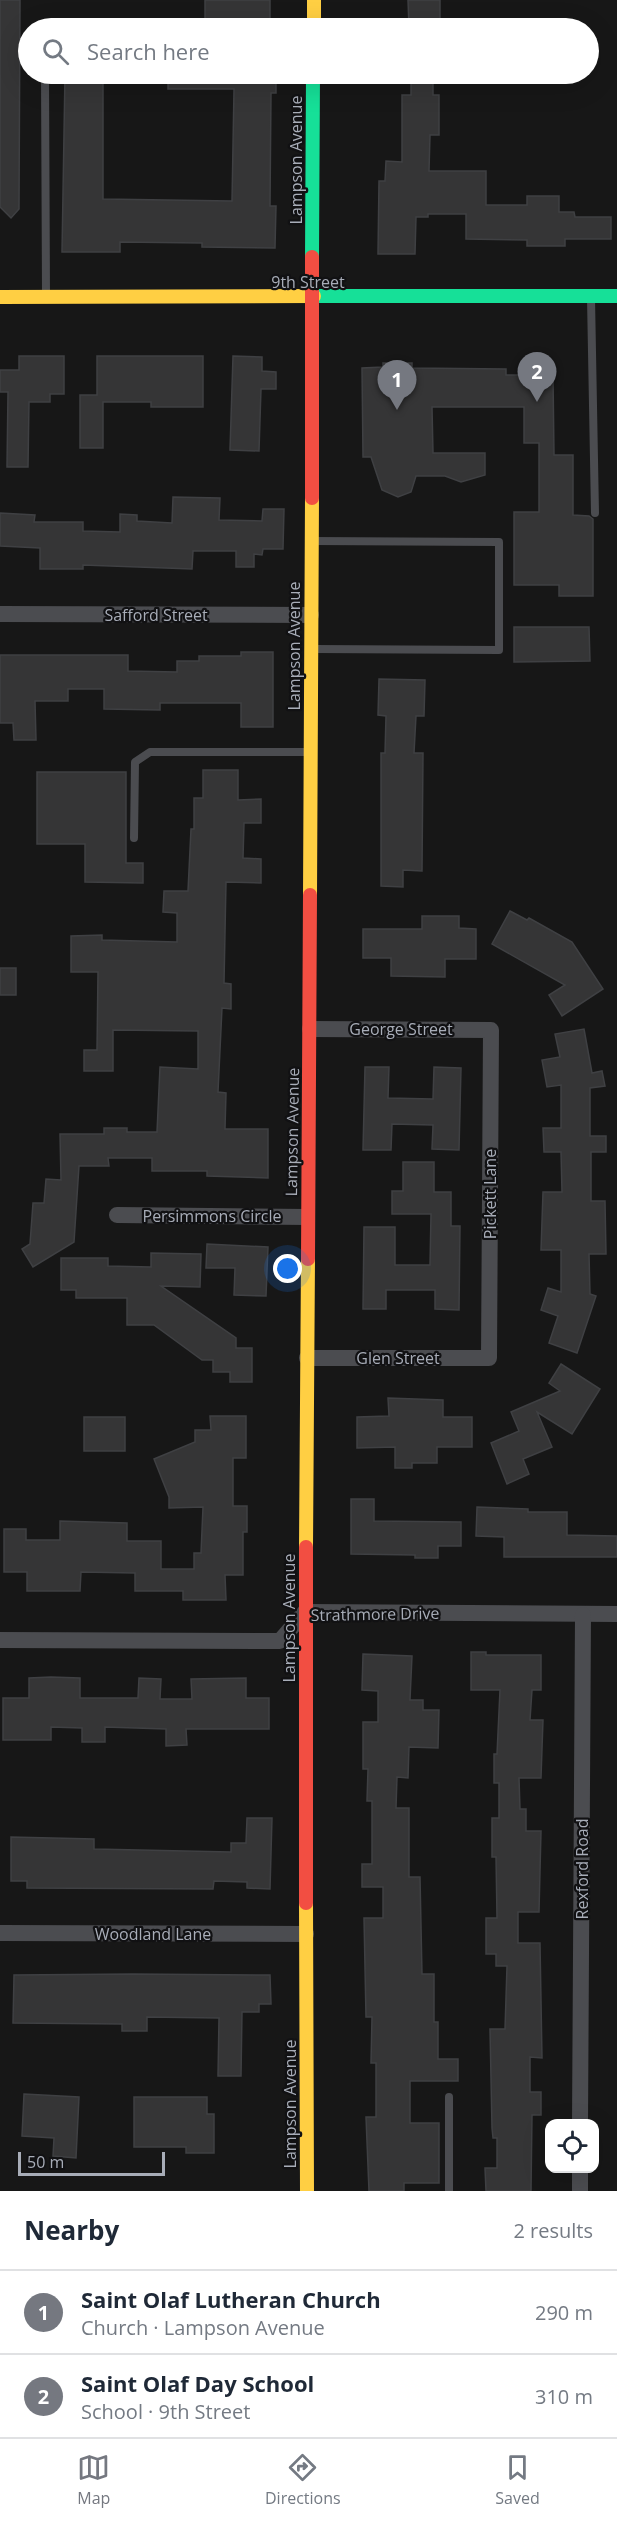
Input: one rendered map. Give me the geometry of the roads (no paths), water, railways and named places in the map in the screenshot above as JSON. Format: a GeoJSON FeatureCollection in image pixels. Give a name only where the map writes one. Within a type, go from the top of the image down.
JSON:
{"type":"FeatureCollection","features":[{"type":"Feature","properties":{"kind":"street"},"geometry":{"type":"LineString","coordinates":[[314,0],[314,18]]}},
{"type":"Feature","properties":{"kind":"street","name":"Lampson Avenue"},"geometry":{"type":"LineString","coordinates":[[307,2191],[305,1612],[314,84]]}},
{"type":"Feature","properties":{"kind":"street","name":"9th Street"},"geometry":{"type":"LineString","coordinates":[[0,297],[617,296]]}},
{"type":"Feature","properties":{"kind":"street","name":"Safford Street"},"geometry":{"type":"LineString","coordinates":[[0,614],[311,615]]}},
{"type":"Feature","properties":{"kind":"street","name":"George Street"},"geometry":{"type":"LineString","coordinates":[[310,1029],[491,1030]]}},
{"type":"Feature","properties":{"kind":"street","name":"Pickett Lane"},"geometry":{"type":"LineString","coordinates":[[489,1358],[491,1030]]}},
{"type":"Feature","properties":{"kind":"street","name":"Persimmons Circle"},"geometry":{"type":"LineString","coordinates":[[117,1215],[308,1217]]}},
{"type":"Feature","properties":{"kind":"street","name":"Glen Street"},"geometry":{"type":"LineString","coordinates":[[307,1358],[489,1358]]}},
{"type":"Feature","properties":{"kind":"street","name":"Strathmore Drive"},"geometry":{"type":"LineString","coordinates":[[0,1640],[280,1641],[305,1612],[617,1614]]}},
{"type":"Feature","properties":{"kind":"street","name":"Rexford Road"},"geometry":{"type":"LineString","coordinates":[[580,2119],[583,1615]]}},
{"type":"Feature","properties":{"kind":"street","name":"Woodland Lane"},"geometry":{"type":"LineString","coordinates":[[0,1933],[306,1934]]}},
{"type":"Feature","properties":{"kind":"street"},"geometry":{"type":"LineString","coordinates":[[580,2173],[580,2191]]}},
{"type":"Feature","properties":{"kind":"lane"},"geometry":{"type":"LineString","coordinates":[[45,84],[46,298]]}},
{"type":"Feature","properties":{"kind":"lane"},"geometry":{"type":"LineString","coordinates":[[591,296],[595,513]]}},
{"type":"Feature","properties":{"kind":"lane"},"geometry":{"type":"LineString","coordinates":[[311,541],[499,542],[499,650],[311,649]]}},
{"type":"Feature","properties":{"kind":"lane"},"geometry":{"type":"LineString","coordinates":[[134,838],[135,762],[150,752],[311,752]]}},
{"type":"Feature","properties":{"kind":"lane"},"geometry":{"type":"LineString","coordinates":[[449,2097],[449,2191]]}},
{"type":"Feature","properties":{"kind":"place","name":"Saint Olaf Day School"},"geometry":{"type":"Point","coordinates":[537,402]}},
{"type":"Feature","properties":{"kind":"place","name":"Saint Olaf Lutheran Church"},"geometry":{"type":"Point","coordinates":[397,410]}}]}
